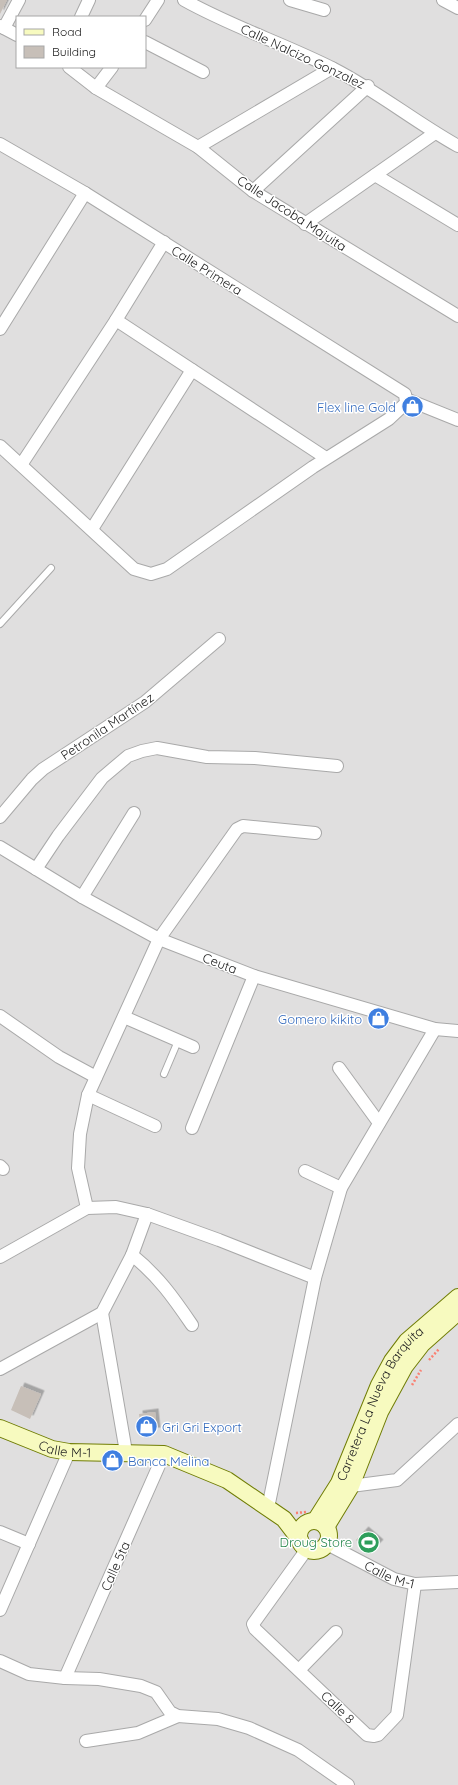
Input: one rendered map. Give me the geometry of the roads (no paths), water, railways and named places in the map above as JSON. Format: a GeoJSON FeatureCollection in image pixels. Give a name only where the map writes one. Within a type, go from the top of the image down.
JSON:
{"type":"FeatureCollection","features":[{"type":"Feature","properties":{"kind":"street"},"geometry":{"type":"LineString","coordinates":[[16,34],[2,27],[19,0]]}},
{"type":"Feature","properties":{"kind":"street"},"geometry":{"type":"LineString","coordinates":[[81,16],[89,0]]}},
{"type":"Feature","properties":{"kind":"street"},"geometry":{"type":"LineString","coordinates":[[146,18],[158,0]]}},
{"type":"Feature","properties":{"kind":"street","name":"Calle Nalcizo Gonzalez"},"geometry":{"type":"LineString","coordinates":[[184,0],[368,86],[435,133],[458,146]]}},
{"type":"Feature","properties":{"kind":"street"},"geometry":{"type":"LineString","coordinates":[[290,0],[324,10]]}},
{"type":"Feature","properties":{"kind":"street"},"geometry":{"type":"LineString","coordinates":[[443,0],[458,8]]}},
{"type":"Feature","properties":{"kind":"street"},"geometry":{"type":"LineString","coordinates":[[146,43],[203,72]]}},
{"type":"Feature","properties":{"kind":"street","name":"Calle Jacoba Majuita"},"geometry":{"type":"LineString","coordinates":[[70,68],[96,88],[198,146],[253,191],[458,316]]}},
{"type":"Feature","properties":{"kind":"street"},"geometry":{"type":"LineString","coordinates":[[96,88],[111,68]]}},
{"type":"Feature","properties":{"kind":"street"},"geometry":{"type":"LineString","coordinates":[[198,146],[332,68]]}},
{"type":"Feature","properties":{"kind":"street"},"geometry":{"type":"LineString","coordinates":[[253,191],[368,86]]}},
{"type":"Feature","properties":{"kind":"street"},"geometry":{"type":"LineString","coordinates":[[305,224],[435,133]]}},
{"type":"Feature","properties":{"kind":"street","name":"Calle Primera"},"geometry":{"type":"LineString","coordinates":[[0,144],[85,193],[405,394],[406,401]]}},
{"type":"Feature","properties":{"kind":"street"},"geometry":{"type":"LineString","coordinates":[[374,175],[458,225]]}},
{"type":"Feature","properties":{"kind":"street"},"geometry":{"type":"LineString","coordinates":[[0,329],[85,193]]}},
{"type":"Feature","properties":{"kind":"street"},"geometry":{"type":"LineString","coordinates":[[22,465],[116,320],[164,242]]}},
{"type":"Feature","properties":{"kind":"street"},"geometry":{"type":"LineString","coordinates":[[116,320],[326,458]]}},
{"type":"Feature","properties":{"kind":"street"},"geometry":{"type":"LineString","coordinates":[[92,529],[192,370]]}},
{"type":"Feature","properties":{"kind":"street"},"geometry":{"type":"LineString","coordinates":[[0,446],[134,569],[152,574],[167,569],[326,458],[389,419],[406,401],[458,420]]}},
{"type":"Feature","properties":{"kind":"street","name":"Petronila Martínez"},"geometry":{"type":"LineString","coordinates":[[0,817],[32,778],[43,769],[145,702],[219,639]]}},
{"type":"Feature","properties":{"kind":"street"},"geometry":{"type":"LineString","coordinates":[[36,869],[58,836],[102,778],[128,756],[142,751],[157,748],[207,756],[255,758],[337,766]]}},
{"type":"Feature","properties":{"kind":"street"},"geometry":{"type":"LineString","coordinates":[[82,897],[134,813]]}},
{"type":"Feature","properties":{"kind":"street"},"geometry":{"type":"LineString","coordinates":[[87,1208],[78,1168],[80,1134],[88,1095],[159,939],[237,829],[242,826],[315,833]]}},
{"type":"Feature","properties":{"kind":"street","name":"Ceuta"},"geometry":{"type":"LineString","coordinates":[[0,848],[82,897],[159,939],[254,976],[435,1029],[458,1031]]}},
{"type":"Feature","properties":{"kind":"street"},"geometry":{"type":"LineString","coordinates":[[192,1128],[254,976]]}},
{"type":"Feature","properties":{"kind":"street"},"geometry":{"type":"LineString","coordinates":[[0,1016],[60,1057],[96,1076]]}},
{"type":"Feature","properties":{"kind":"street"},"geometry":{"type":"LineString","coordinates":[[124,1017],[193,1047]]}},
{"type":"Feature","properties":{"kind":"street"},"geometry":{"type":"LineString","coordinates":[[268,1508],[315,1278],[341,1188],[435,1029]]}},
{"type":"Feature","properties":{"kind":"street"},"geometry":{"type":"LineString","coordinates":[[339,1068],[379,1123]]}},
{"type":"Feature","properties":{"kind":"street"},"geometry":{"type":"LineString","coordinates":[[88,1095],[155,1126]]}},
{"type":"Feature","properties":{"kind":"street"},"geometry":{"type":"LineString","coordinates":[[305,1171],[341,1188]]}},
{"type":"Feature","properties":{"kind":"street"},"geometry":{"type":"LineString","coordinates":[[0,1257],[87,1208],[116,1207],[147,1214],[219,1240],[315,1278]]}},
{"type":"Feature","properties":{"kind":"street"},"geometry":{"type":"LineString","coordinates":[[0,1369],[102,1314],[132,1255],[147,1214]]}},
{"type":"Feature","properties":{"kind":"street"},"geometry":{"type":"LineString","coordinates":[[132,1255],[150,1270],[165,1286],[192,1325]]}},
{"type":"Feature","properties":{"kind":"street","name":"Carretera La Nueva Barquita"},"geometry":{"type":"LineString","coordinates":[[318,1523],[340,1483],[379,1385],[392,1361],[407,1341],[458,1297]]}},
{"type":"Feature","properties":{"kind":"street","name":"Carretera La Nueva Barquita"},"geometry":{"type":"LineString","coordinates":[[318,1523],[351,1486],[380,1412],[405,1366],[422,1344],[458,1312]]}},
{"type":"Feature","properties":{"kind":"street"},"geometry":{"type":"LineString","coordinates":[[102,1314],[126,1452]]}},
{"type":"Feature","properties":{"kind":"street"},"geometry":{"type":"LineString","coordinates":[[351,1486],[397,1480],[458,1424]]}},
{"type":"Feature","properties":{"kind":"street","name":"Calle M-1"},"geometry":{"type":"LineString","coordinates":[[0,1428],[52,1449],[69,1452],[164,1454],[227,1480],[284,1519],[303,1545]]}},
{"type":"Feature","properties":{"kind":"street"},"geometry":{"type":"LineString","coordinates":[[0,1610],[69,1452]]}},
{"type":"Feature","properties":{"kind":"street","name":"Calle 5ta"},"geometry":{"type":"LineString","coordinates":[[65,1678],[164,1454]]}},
{"type":"Feature","properties":{"kind":"street"},"geometry":{"type":"LineString","coordinates":[[284,1519],[318,1523],[329,1534],[327,1544],[318,1550],[303,1545],[302,1528],[318,1523]]}},
{"type":"Feature","properties":{"kind":"street"},"geometry":{"type":"LineString","coordinates":[[0,1532],[29,1544]]}},
{"type":"Feature","properties":{"kind":"street","name":"Calle M-1"},"geometry":{"type":"LineString","coordinates":[[327,1544],[394,1579],[415,1584],[458,1582]]}},
{"type":"Feature","properties":{"kind":"street","name":"Calle 8"},"geometry":{"type":"LineString","coordinates":[[303,1545],[253,1624],[255,1629],[367,1735],[378,1735],[397,1715],[415,1584]]}},
{"type":"Feature","properties":{"kind":"street"},"geometry":{"type":"LineString","coordinates":[[299,1670],[336,1632]]}},
{"type":"Feature","properties":{"kind":"street"},"geometry":{"type":"LineString","coordinates":[[0,1661],[29,1674],[65,1678],[100,1679],[141,1686],[156,1692],[170,1712],[178,1716],[218,1719],[249,1728],[298,1750],[348,1785]]}},
{"type":"Feature","properties":{"kind":"street"},"geometry":{"type":"LineString","coordinates":[[86,1741],[138,1733],[178,1716]]}},
{"type":"Feature","properties":{"kind":"lane"},"geometry":{"type":"LineString","coordinates":[[0,624],[51,568]]}},
{"type":"Feature","properties":{"kind":"lane"},"geometry":{"type":"LineString","coordinates":[[164,1074],[178,1041]]}},
{"type":"Feature","properties":{"kind":"place","name":"Flex line Gold"},"geometry":{"type":"Point","coordinates":[412,407]}},
{"type":"Feature","properties":{"kind":"place","name":"Gomero kikito"},"geometry":{"type":"Point","coordinates":[378,1019]}},
{"type":"Feature","properties":{"kind":"place","name":"Gri Gri Export"},"geometry":{"type":"Point","coordinates":[147,1427]}},
{"type":"Feature","properties":{"kind":"place","name":"Banca Melina"},"geometry":{"type":"Point","coordinates":[113,1461]}},
{"type":"Feature","properties":{"kind":"place","name":"Droug Store"},"geometry":{"type":"Point","coordinates":[368,1542]}}]}
